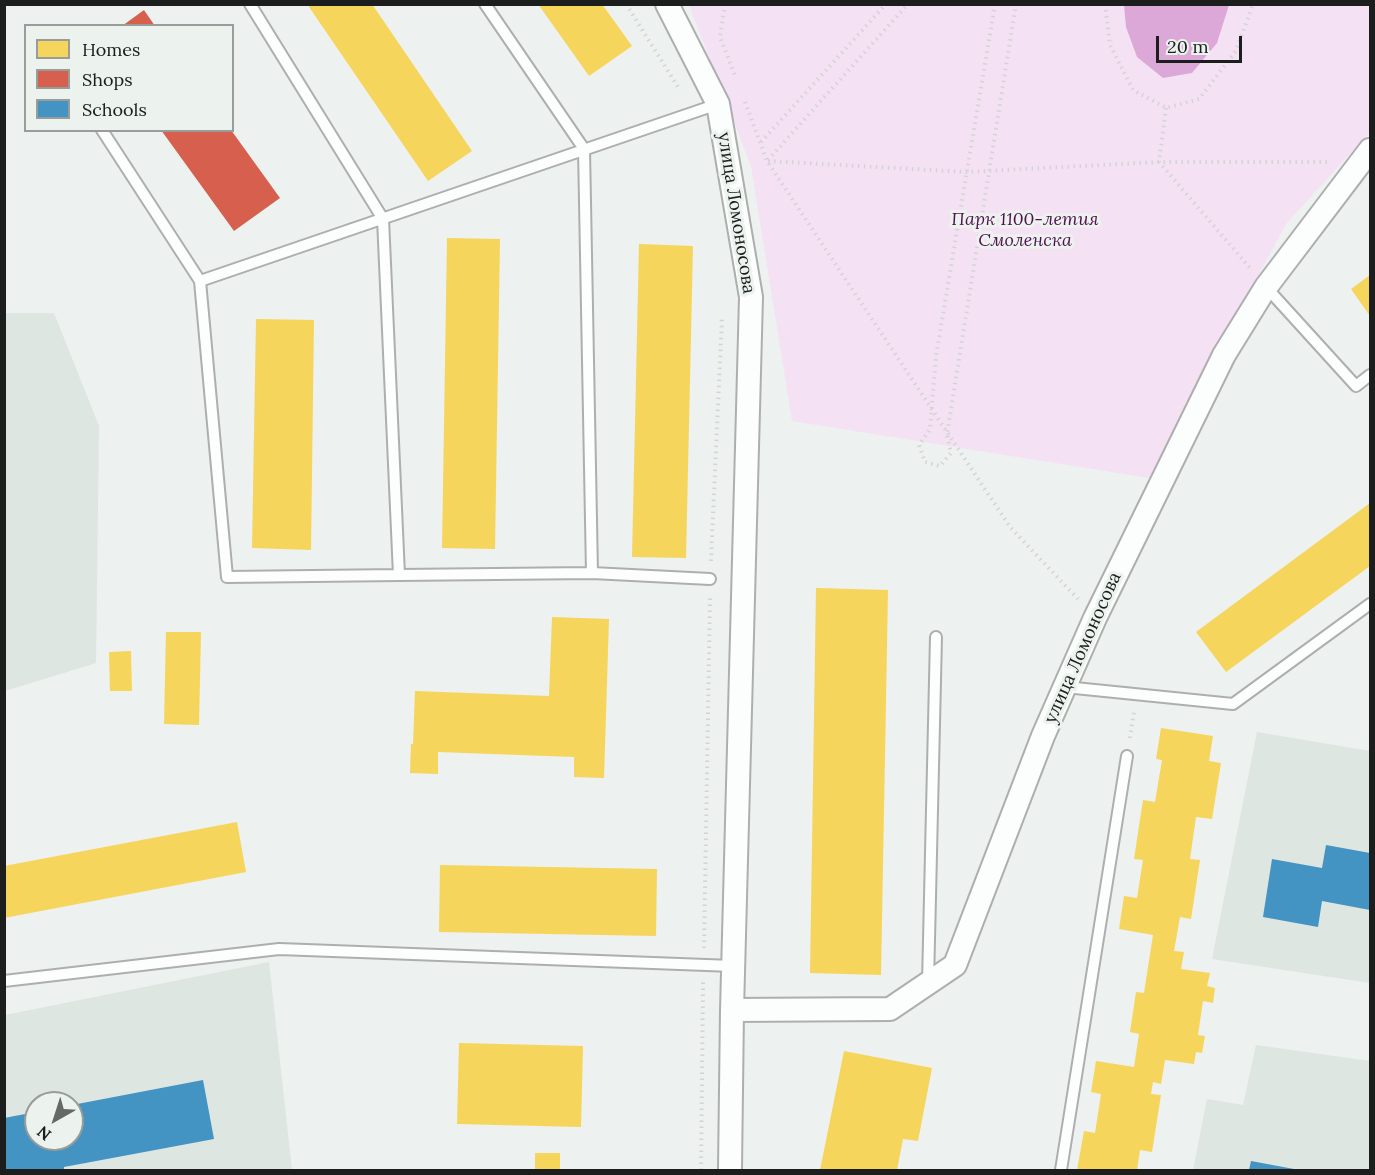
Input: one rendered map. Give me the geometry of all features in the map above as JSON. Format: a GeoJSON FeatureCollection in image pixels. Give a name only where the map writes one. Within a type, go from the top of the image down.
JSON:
{"type":"FeatureCollection","features":[{"type":"Feature","properties":{"kind":"street","name":"улица Ломоносова"},"geometry":{"type":"LineString","coordinates":[[667,4],[718,104],[751,297],[733,966],[730,1170]]}},
{"type":"Feature","properties":{"kind":"street","name":"улица Ломоносова"},"geometry":{"type":"LineString","coordinates":[[732,1011],[890,1009],[955,965],[1064,687],[1095,618],[1224,355],[1266,287],[1366,156]]}},
{"type":"Feature","properties":{"kind":"lane"},"geometry":{"type":"LineString","coordinates":[[250,4],[383,219],[399,575]]}},
{"type":"Feature","properties":{"kind":"lane"},"geometry":{"type":"LineString","coordinates":[[484,4],[584,149],[592,573]]}},
{"type":"Feature","properties":{"kind":"lane"},"geometry":{"type":"LineString","coordinates":[[200,281],[718,104]]}},
{"type":"Feature","properties":{"kind":"lane"},"geometry":{"type":"LineString","coordinates":[[103,132],[200,281],[227,577],[592,573],[710,579]]}},
{"type":"Feature","properties":{"kind":"lane"},"geometry":{"type":"LineString","coordinates":[[1266,287],[1356,386],[1371,375]]}},
{"type":"Feature","properties":{"kind":"lane"},"geometry":{"type":"LineString","coordinates":[[1064,687],[1233,704],[1371,604]]}},
{"type":"Feature","properties":{"kind":"lane"},"geometry":{"type":"LineString","coordinates":[[928,983],[936,637]]}},
{"type":"Feature","properties":{"kind":"lane"},"geometry":{"type":"LineString","coordinates":[[1061,1170],[1128,756]]}},
{"type":"Feature","properties":{"kind":"lane"},"geometry":{"type":"LineString","coordinates":[[4,981],[279,949],[733,966]]}},
{"type":"Feature","properties":{"kind":"path"},"geometry":{"type":"LineString","coordinates":[[725,4],[720,37],[736,79]]}},
{"type":"Feature","properties":{"kind":"path"},"geometry":{"type":"LineString","coordinates":[[761,142],[886,4]]}},
{"type":"Feature","properties":{"kind":"path"},"geometry":{"type":"LineString","coordinates":[[767,161],[908,4]]}},
{"type":"Feature","properties":{"kind":"path"},"geometry":{"type":"LineString","coordinates":[[995,4],[936,356],[930,429],[919,445],[925,462],[940,466],[951,453],[947,432],[1016,4]]}},
{"type":"Feature","properties":{"kind":"path"},"geometry":{"type":"LineString","coordinates":[[1105,4],[1110,45],[1133,90],[1166,108],[1198,99],[1236,51],[1253,4]]}},
{"type":"Feature","properties":{"kind":"path"},"geometry":{"type":"LineString","coordinates":[[745,100],[767,161],[1010,527],[1095,618]]}},
{"type":"Feature","properties":{"kind":"path"},"geometry":{"type":"LineString","coordinates":[[1166,108],[1159,162],[1266,287]]}},
{"type":"Feature","properties":{"kind":"path"},"geometry":{"type":"LineString","coordinates":[[767,161],[967,172],[1159,162],[1366,156]]}},
{"type":"Feature","properties":{"kind":"path"},"geometry":{"type":"LineString","coordinates":[[1128,756],[1137,694]]}},
{"type":"Feature","properties":{"kind":"shaded area"},"geometry":{"type":"Polygon","coordinates":[[[1124,4],[1229,5],[1217,43],[1192,73],[1163,78],[1137,57],[1126,27],[1124,4]]]}},
{"type":"Feature","properties":{"kind":"shaded area"},"geometry":{"type":"Polygon","coordinates":[[[5,313],[54,313],[99,426],[96,663],[5,691],[5,313]]]}},
{"type":"Feature","properties":{"kind":"shaded area"},"geometry":{"type":"Polygon","coordinates":[[[1257,732],[1370,751],[1370,983],[1212,959],[1257,732]]]}},
{"type":"Feature","properties":{"kind":"shaded area"},"geometry":{"type":"Polygon","coordinates":[[[269,962],[292,1170],[5,1170],[5,1015],[269,962]]]}},
{"type":"Feature","properties":{"kind":"shaded area"},"geometry":{"type":"Polygon","coordinates":[[[1256,1045],[1370,1061],[1370,1170],[1193,1170],[1207,1099],[1243,1105],[1256,1045]]]}},
{"type":"Feature","properties":{"kind":"green space","name":"Парк 1100-летия Смоленска"},"geometry":{"type":"Polygon","coordinates":[[[689,5],[1370,5],[1370,132],[1286,224],[1149,478],[792,421],[751,166],[689,5]]]}},
{"type":"Feature","properties":{"kind":"building: Homes"},"geometry":{"type":"Polygon","coordinates":[[[307,4],[372,4],[472,151],[428,181],[307,4]]]}},
{"type":"Feature","properties":{"kind":"building: Homes"},"geometry":{"type":"Polygon","coordinates":[[[538,4],[602,4],[632,46],[589,76],[538,4]]]}},
{"type":"Feature","properties":{"kind":"building: Homes"},"geometry":{"type":"Polygon","coordinates":[[[447,238],[500,239],[495,549],[442,548],[447,238]]]}},
{"type":"Feature","properties":{"kind":"building: Homes"},"geometry":{"type":"Polygon","coordinates":[[[639,244],[693,246],[686,558],[632,557],[639,244]]]}},
{"type":"Feature","properties":{"kind":"building: Homes"},"geometry":{"type":"Polygon","coordinates":[[[1370,275],[1370,316],[1351,289],[1370,275]]]}},
{"type":"Feature","properties":{"kind":"building: Homes"},"geometry":{"type":"Polygon","coordinates":[[[256,319],[314,320],[311,550],[252,548],[256,319]]]}},
{"type":"Feature","properties":{"kind":"building: Homes"},"geometry":{"type":"Polygon","coordinates":[[[1370,503],[1370,566],[1226,672],[1196,632],[1370,503]]]}},
{"type":"Feature","properties":{"kind":"building: Homes"},"geometry":{"type":"Polygon","coordinates":[[[816,588],[888,590],[881,975],[810,973],[816,588]]]}},
{"type":"Feature","properties":{"kind":"building: Homes"},"geometry":{"type":"Polygon","coordinates":[[[552,617],[609,619],[604,778],[574,777],[574,757],[438,752],[438,774],[410,773],[415,691],[549,696],[552,617]]]}},
{"type":"Feature","properties":{"kind":"building: Homes"},"geometry":{"type":"Polygon","coordinates":[[[166,632],[201,632],[199,725],[164,724],[166,632]]]}},
{"type":"Feature","properties":{"kind":"building: Homes"},"geometry":{"type":"Polygon","coordinates":[[[131,651],[132,691],[110,691],[109,652],[131,651]]]}},
{"type":"Feature","properties":{"kind":"building: Homes"},"geometry":{"type":"Polygon","coordinates":[[[1161,728],[1213,736],[1209,761],[1221,763],[1212,819],[1196,817],[1190,859],[1200,860],[1191,919],[1180,917],[1174,951],[1184,952],[1181,969],[1210,973],[1207,986],[1215,988],[1213,1003],[1203,1001],[1198,1035],[1205,1036],[1202,1053],[1196,1052],[1194,1064],[1165,1060],[1161,1084],[1153,1082],[1151,1094],[1161,1095],[1152,1152],[1140,1150],[1137,1170],[1077,1170],[1084,1131],[1095,1133],[1101,1094],[1091,1092],[1096,1061],[1134,1067],[1139,1034],[1130,1032],[1136,992],[1144,993],[1153,935],[1119,929],[1124,896],[1137,898],[1143,860],[1134,859],[1143,800],[1155,802],[1162,760],[1156,759],[1161,728]]]}},
{"type":"Feature","properties":{"kind":"building: Homes"},"geometry":{"type":"Polygon","coordinates":[[[237,822],[246,872],[4,918],[4,866],[237,822]]]}},
{"type":"Feature","properties":{"kind":"building: Homes"},"geometry":{"type":"Polygon","coordinates":[[[440,865],[657,869],[656,936],[439,932],[440,865]]]}},
{"type":"Feature","properties":{"kind":"building: Homes"},"geometry":{"type":"Polygon","coordinates":[[[459,1043],[583,1046],[581,1127],[457,1124],[459,1043]]]}},
{"type":"Feature","properties":{"kind":"building: Homes"},"geometry":{"type":"Polygon","coordinates":[[[844,1051],[932,1068],[918,1141],[903,1139],[897,1170],[820,1170],[844,1051]]]}},
{"type":"Feature","properties":{"kind":"building: Homes"},"geometry":{"type":"Polygon","coordinates":[[[535,1153],[560,1153],[560,1170],[535,1170],[535,1153]]]}},
{"type":"Feature","properties":{"kind":"building: Shops"},"geometry":{"type":"Polygon","coordinates":[[[144,10],[154,24],[125,24],[144,10]]]}},
{"type":"Feature","properties":{"kind":"building: Shops"},"geometry":{"type":"Polygon","coordinates":[[[162,132],[232,132],[280,198],[234,231],[162,132]]]}},
{"type":"Feature","properties":{"kind":"building: Schools"},"geometry":{"type":"Polygon","coordinates":[[[1326,845],[1370,853],[1370,910],[1322,901],[1318,927],[1263,917],[1272,859],[1322,868],[1326,845]]]}},
{"type":"Feature","properties":{"kind":"building: Schools"},"geometry":{"type":"Polygon","coordinates":[[[203,1080],[214,1139],[64,1167],[64,1170],[4,1170],[4,1118],[24,1114],[24,1151],[84,1151],[84,1103],[203,1080]]]}},
{"type":"Feature","properties":{"kind":"building: Schools"},"geometry":{"type":"Polygon","coordinates":[[[1251,1161],[1294,1169],[1249,1170],[1251,1161]]]}}]}
